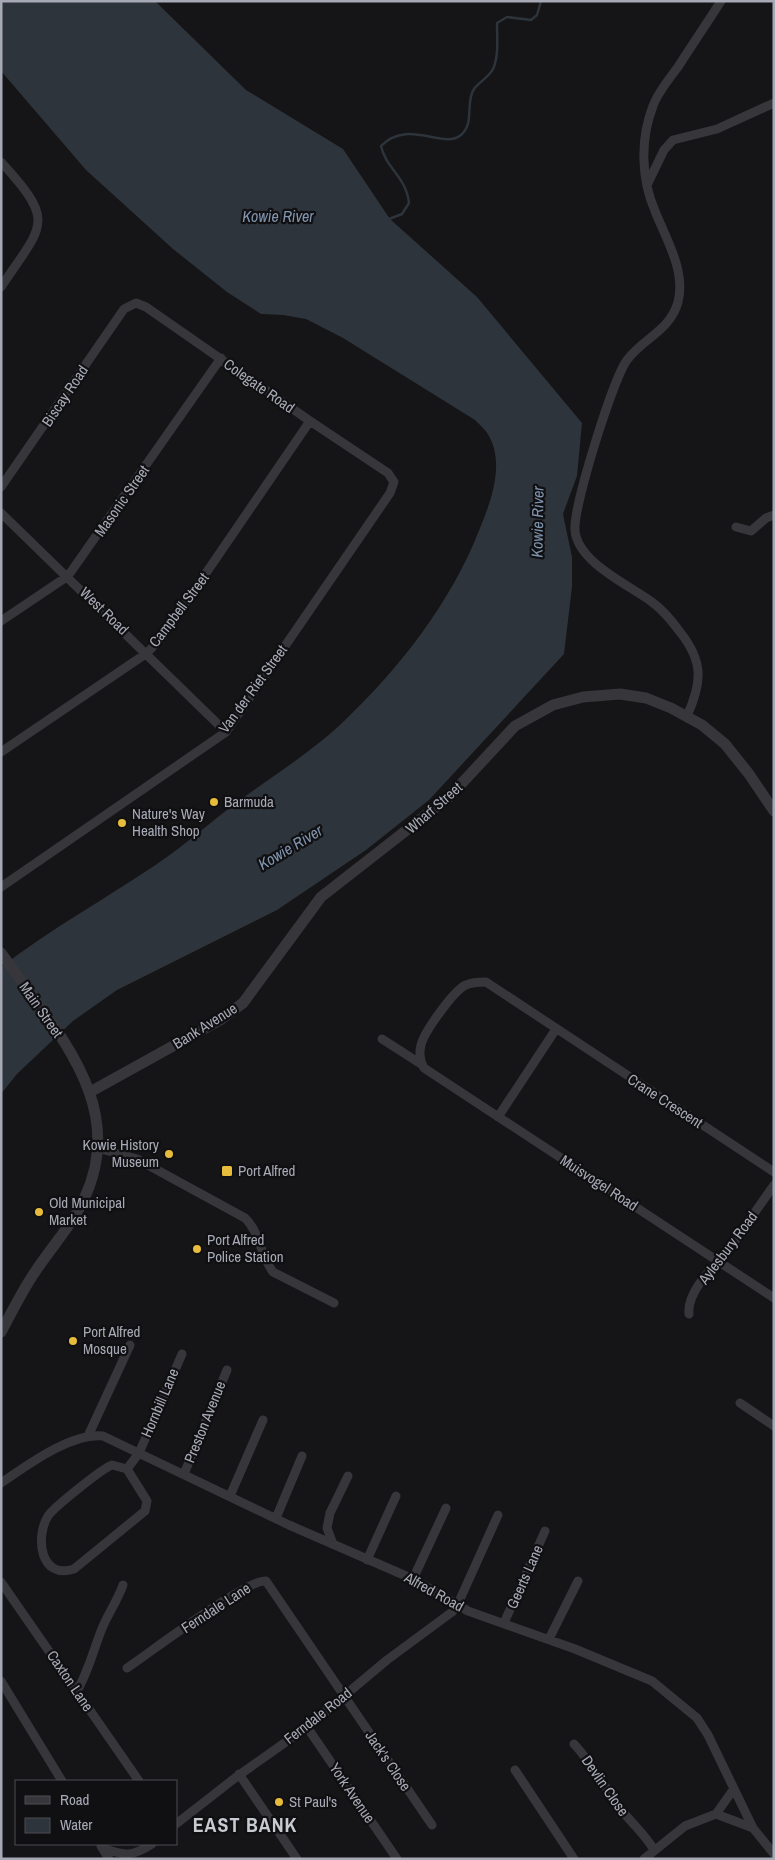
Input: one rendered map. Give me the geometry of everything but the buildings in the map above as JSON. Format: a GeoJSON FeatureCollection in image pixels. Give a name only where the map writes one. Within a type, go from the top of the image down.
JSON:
{"type":"FeatureCollection","features":[{"type":"Feature","properties":{"kind":"street"},"geometry":{"type":"LineString","coordinates":[[687,716],[695,699],[699,668],[686,640],[659,608],[603,569],[585,553],[575,531],[589,469],[617,376],[633,352],[671,320],[678,303],[680,291],[677,264],[653,206],[647,185],[644,148],[652,106],[721,1]]}},
{"type":"Feature","properties":{"kind":"street"},"geometry":{"type":"LineString","coordinates":[[647,185],[664,150],[673,140],[717,129],[772,104]]}},
{"type":"Feature","properties":{"kind":"street"},"geometry":{"type":"LineString","coordinates":[[1,162],[32,198],[39,221],[37,233],[1,287]]}},
{"type":"Feature","properties":{"kind":"street","name":"Colegate Road"},"geometry":{"type":"LineString","coordinates":[[129,304],[136,303],[146,307],[310,422],[388,473]]}},
{"type":"Feature","properties":{"kind":"street","name":"Biscay Road"},"geometry":{"type":"LineString","coordinates":[[1,487],[129,304]]}},
{"type":"Feature","properties":{"kind":"street","name":"Masonic Street"},"geometry":{"type":"LineString","coordinates":[[1,621],[68,576],[220,358]]}},
{"type":"Feature","properties":{"kind":"street","name":"Campbell Street"},"geometry":{"type":"LineString","coordinates":[[1,752],[147,653],[172,625],[310,422]]}},
{"type":"Feature","properties":{"kind":"street","name":"Van der Riet Street"},"geometry":{"type":"LineString","coordinates":[[1,887],[226,732],[390,493],[394,482],[388,473]]}},
{"type":"Feature","properties":{"kind":"street","name":"West Road"},"geometry":{"type":"LineString","coordinates":[[1,513],[68,576],[226,732]]}},
{"type":"Feature","properties":{"kind":"street"},"geometry":{"type":"LineString","coordinates":[[736,527],[751,531],[766,518],[774,515]]}},
{"type":"Feature","properties":{"kind":"street","name":"Wharf Street"},"geometry":{"type":"LineString","coordinates":[[332,887],[438,806],[461,785],[515,726],[526,719],[572,699],[620,694],[658,702],[687,716],[716,735],[733,752],[774,811]]}},
{"type":"Feature","properties":{"kind":"street","name":"Bank Avenue"},"geometry":{"type":"LineString","coordinates":[[90,1092],[220,1020],[243,1003],[321,897],[332,887]]}},
{"type":"Feature","properties":{"kind":"street","name":"Main Street"},"geometry":{"type":"LineString","coordinates":[[1,953],[77,1063],[90,1092],[97,1119],[98,1148],[94,1171],[83,1201],[62,1235],[34,1273],[1,1332]]}},
{"type":"Feature","properties":{"kind":"street","name":"Crane Crescent"},"geometry":{"type":"LineString","coordinates":[[422,1066],[421,1045],[428,1031],[458,991],[470,983],[486,982],[774,1172]]}},
{"type":"Feature","properties":{"kind":"street"},"geometry":{"type":"LineString","coordinates":[[498,1117],[556,1029]]}},
{"type":"Feature","properties":{"kind":"street","name":"Muisvogel Road"},"geometry":{"type":"LineString","coordinates":[[382,1039],[774,1298]]}},
{"type":"Feature","properties":{"kind":"street"},"geometry":{"type":"LineString","coordinates":[[98,1148],[137,1159],[245,1218],[252,1225],[267,1263],[274,1272],[334,1303]]}},
{"type":"Feature","properties":{"kind":"street","name":"Aylesbury Road"},"geometry":{"type":"LineString","coordinates":[[689,1314],[688,1304],[696,1290],[710,1270],[720,1262],[774,1185]]}},
{"type":"Feature","properties":{"kind":"street"},"geometry":{"type":"LineString","coordinates":[[1,1483],[58,1449],[88,1436],[130,1345]]}},
{"type":"Feature","properties":{"kind":"street","name":"Hornbill Lane"},"geometry":{"type":"LineString","coordinates":[[127,1469],[139,1452],[182,1354]]}},
{"type":"Feature","properties":{"kind":"street","name":"Preston Avenue"},"geometry":{"type":"LineString","coordinates":[[184,1474],[226,1370]]}},
{"type":"Feature","properties":{"kind":"street"},"geometry":{"type":"LineString","coordinates":[[740,1403],[774,1426]]}},
{"type":"Feature","properties":{"kind":"street"},"geometry":{"type":"LineString","coordinates":[[230,1496],[264,1420]]}},
{"type":"Feature","properties":{"kind":"street","name":"Alfred Road"},"geometry":{"type":"LineString","coordinates":[[88,1436],[103,1436],[139,1452],[276,1518],[432,1588],[457,1606],[642,1675],[690,1710],[703,1727],[753,1828],[774,1854]]}},
{"type":"Feature","properties":{"kind":"street"},"geometry":{"type":"LineString","coordinates":[[276,1518],[302,1456]]}},
{"type":"Feature","properties":{"kind":"street"},"geometry":{"type":"LineString","coordinates":[[120,1465],[127,1469],[147,1501],[145,1511],[74,1569],[63,1570],[49,1564],[42,1556],[41,1545],[50,1514],[108,1466],[120,1465]]}},
{"type":"Feature","properties":{"kind":"street"},"geometry":{"type":"LineString","coordinates":[[333,1544],[327,1528],[330,1513],[348,1476]]}},
{"type":"Feature","properties":{"kind":"street"},"geometry":{"type":"LineString","coordinates":[[368,1560],[396,1496]]}},
{"type":"Feature","properties":{"kind":"street"},"geometry":{"type":"LineString","coordinates":[[413,1579],[446,1508]]}},
{"type":"Feature","properties":{"kind":"street"},"geometry":{"type":"LineString","coordinates":[[457,1606],[498,1516]]}},
{"type":"Feature","properties":{"kind":"street","name":"Geerts Lane"},"geometry":{"type":"LineString","coordinates":[[504,1623],[546,1531]]}},
{"type":"Feature","properties":{"kind":"street","name":"Ferndale Lane"},"geometry":{"type":"LineString","coordinates":[[127,1668],[196,1619],[261,1580],[266,1581],[270,1586],[344,1697]]}},
{"type":"Feature","properties":{"kind":"street"},"geometry":{"type":"LineString","coordinates":[[549,1639],[578,1581]]}},
{"type":"Feature","properties":{"kind":"street","name":"Caxton Lane"},"geometry":{"type":"LineString","coordinates":[[1,1582],[137,1780]]}},
{"type":"Feature","properties":{"kind":"street"},"geometry":{"type":"LineString","coordinates":[[76,1692],[90,1664],[101,1631],[123,1585]]}},
{"type":"Feature","properties":{"kind":"street","name":"Ferndale Road"},"geometry":{"type":"LineString","coordinates":[[178,1823],[239,1774],[307,1727],[387,1660],[441,1622],[457,1606]]}},
{"type":"Feature","properties":{"kind":"street"},"geometry":{"type":"LineString","coordinates":[[1,1681],[61,1780]]}},
{"type":"Feature","properties":{"kind":"street","name":"Jack's Close"},"geometry":{"type":"LineString","coordinates":[[344,1697],[432,1825]]}},
{"type":"Feature","properties":{"kind":"street","name":"York Avenue"},"geometry":{"type":"LineString","coordinates":[[307,1727],[396,1859]]}},
{"type":"Feature","properties":{"kind":"street","name":"Devlin Close"},"geometry":{"type":"LineString","coordinates":[[574,1744],[590,1761],[619,1808],[647,1837],[654,1850]]}},
{"type":"Feature","properties":{"kind":"street"},"geometry":{"type":"LineString","coordinates":[[515,1770],[574,1859]]}},
{"type":"Feature","properties":{"kind":"street"},"geometry":{"type":"LineString","coordinates":[[239,1774],[297,1859]]}},
{"type":"Feature","properties":{"kind":"street"},"geometry":{"type":"LineString","coordinates":[[644,1859],[685,1826],[716,1814],[733,1790]]}},
{"type":"Feature","properties":{"kind":"street"},"geometry":{"type":"LineString","coordinates":[[716,1814],[753,1828]]}},
{"type":"Feature","properties":{"kind":"street"},"geometry":{"type":"LineString","coordinates":[[178,1815],[187,1816]]}},
{"type":"Feature","properties":{"kind":"street"},"geometry":{"type":"LineString","coordinates":[[101,1846],[135,1857],[151,1845]]}},
{"type":"Feature","properties":{"kind":"street"},"geometry":{"type":"LineString","coordinates":[[101,1846],[109,1859]]}},
{"type":"Feature","properties":{"kind":"water","name":"Kowie River"},"geometry":{"type":"Polygon","coordinates":[[[1,1],[155,1],[246,90],[343,149],[390,219],[477,297],[582,423],[577,476],[563,514],[572,557],[572,587],[564,654],[429,800],[366,850],[277,910],[117,990],[73,1021],[17,1074],[1,1094],[1,967],[39,940],[166,858],[235,803],[319,743],[362,703],[403,658],[439,608],[454,583],[468,556],[492,495],[496,460],[489,435],[475,420],[343,338],[306,319],[261,314],[227,292],[173,249],[86,170],[1,71],[1,1]]]}},
{"type":"Feature","properties":{"kind":"waterway"},"geometry":{"type":"LineString","coordinates":[[389,219],[402,214],[409,203],[404,186],[387,161],[381,146],[391,138],[402,135],[413,134],[445,139],[454,139],[461,135],[468,125],[471,94],[476,86],[487,77],[495,64],[497,23],[507,17],[531,20],[537,15],[541,1]]}},
{"type":"Feature","properties":{"kind":"place","name":"Barmuda"},"geometry":{"type":"Point","coordinates":[214,802]}},
{"type":"Feature","properties":{"kind":"place","name":"Nature's Way Health Shop"},"geometry":{"type":"Point","coordinates":[122,823]}},
{"type":"Feature","properties":{"kind":"place","name":"Kowie History Museum"},"geometry":{"type":"Point","coordinates":[169,1154]}},
{"type":"Feature","properties":{"kind":"place","name":"Port Alfred"},"geometry":{"type":"Point","coordinates":[227,1171]}},
{"type":"Feature","properties":{"kind":"place","name":"Old Municipal Market"},"geometry":{"type":"Point","coordinates":[39,1212]}},
{"type":"Feature","properties":{"kind":"place","name":"Port Alfred Police Station"},"geometry":{"type":"Point","coordinates":[197,1249]}},
{"type":"Feature","properties":{"kind":"place","name":"Port Alfred Mosque"},"geometry":{"type":"Point","coordinates":[73,1341]}},
{"type":"Feature","properties":{"kind":"place","name":"St Paul's"},"geometry":{"type":"Point","coordinates":[279,1802]}},
{"type":"Feature","properties":{"kind":"district","name":"EAST BANK"},"geometry":{"type":"Point","coordinates":[245,1825]}}]}
